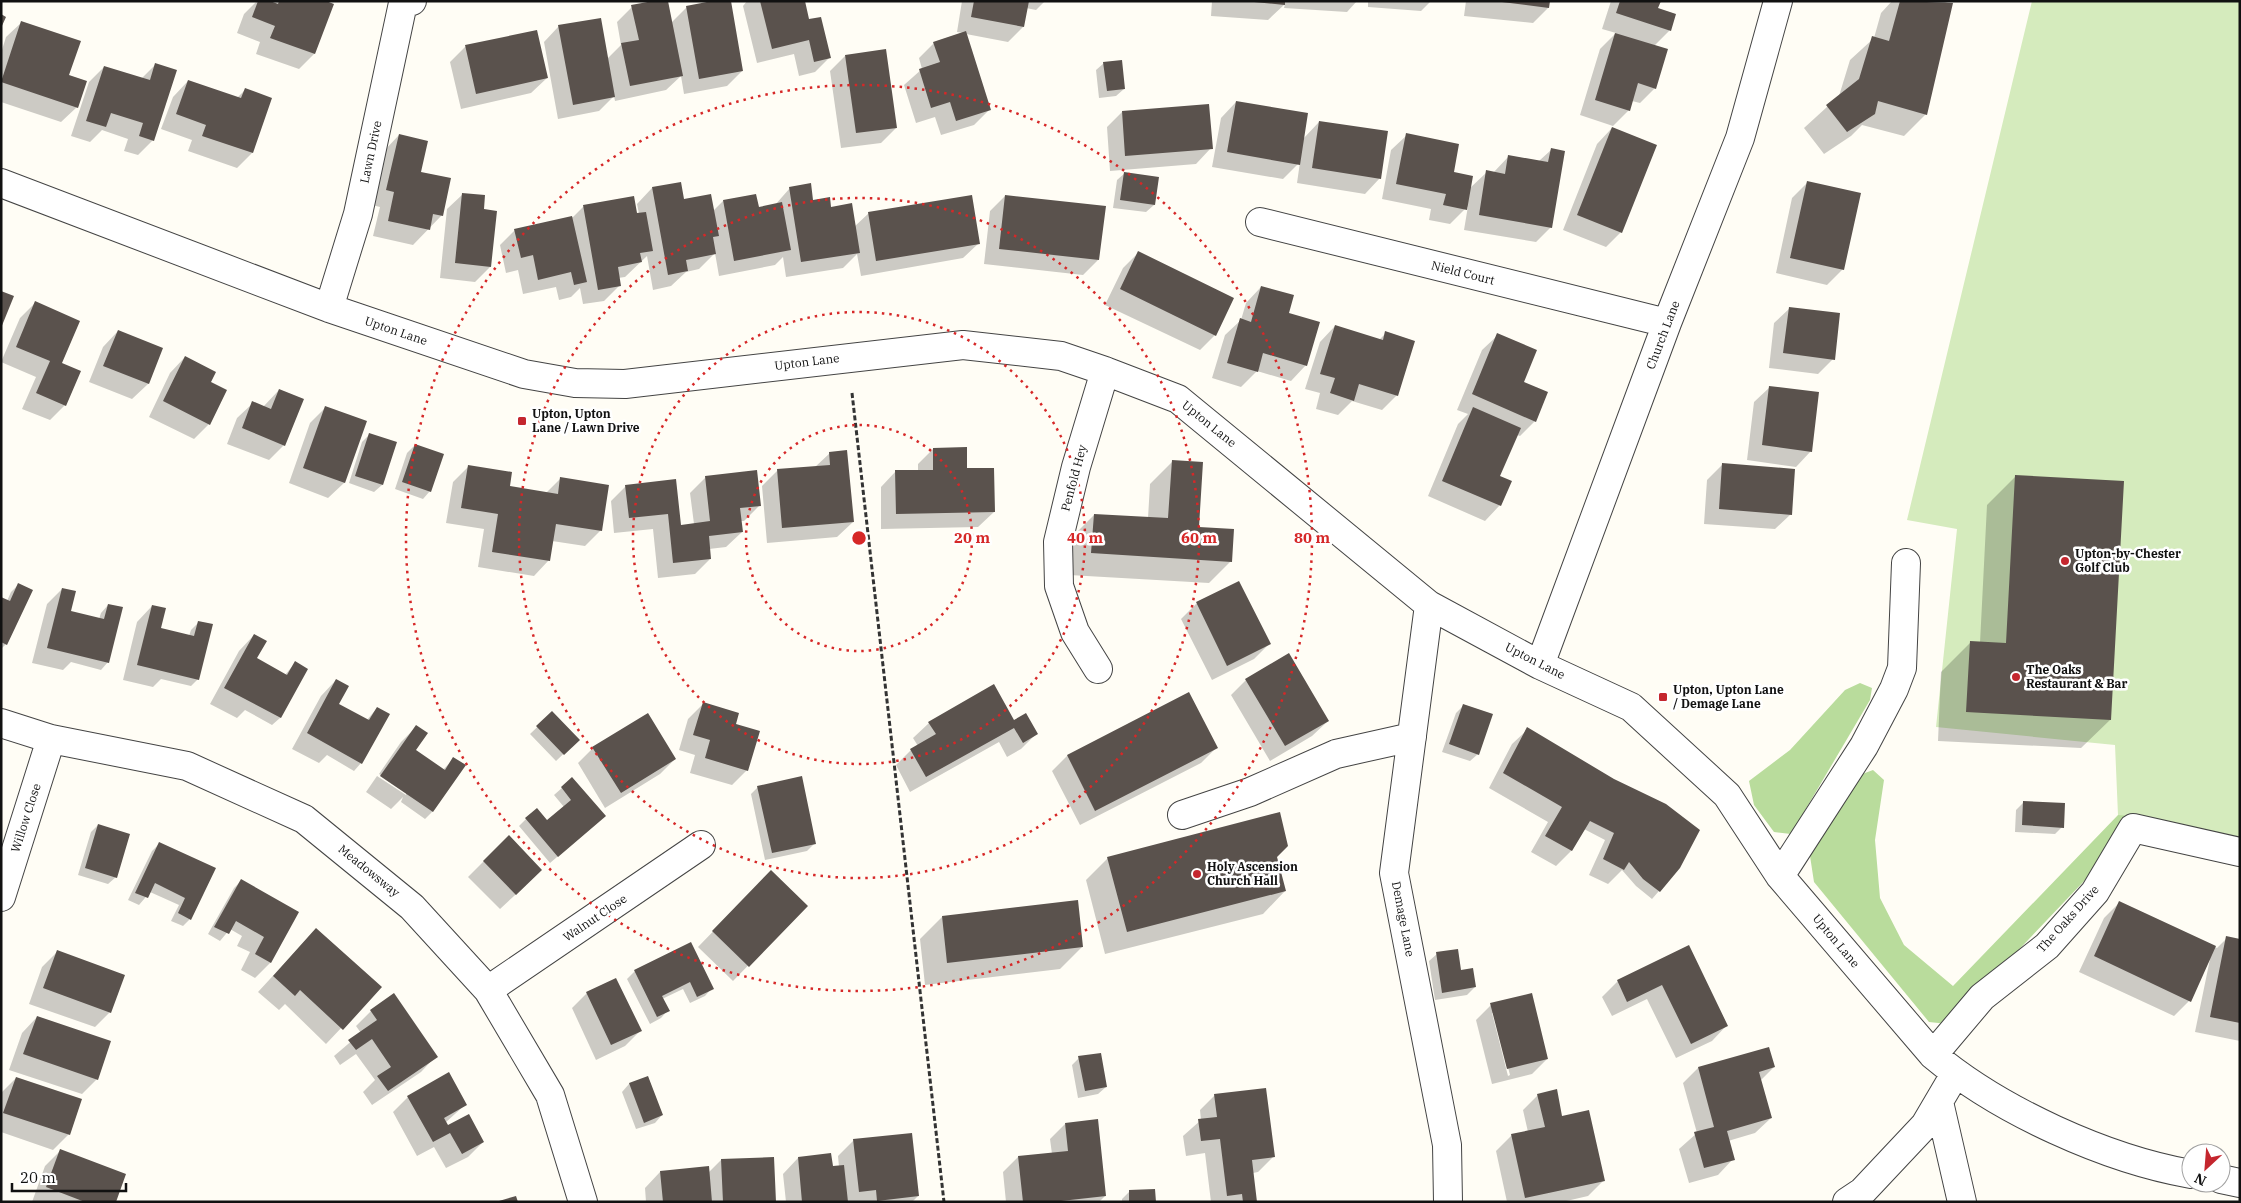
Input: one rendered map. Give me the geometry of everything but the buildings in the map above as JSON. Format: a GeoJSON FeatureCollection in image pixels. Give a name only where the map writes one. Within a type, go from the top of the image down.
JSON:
{"type":"FeatureCollection","features":[{"type":"Feature","properties":{"kind":"street","name":"Church Lane"},"geometry":{"type":"LineString","coordinates":[[1540,665],[1667,324],[1740,138],[1778,1]]}},
{"type":"Feature","properties":{"kind":"street","name":"Lawn Drive"},"geometry":{"type":"LineString","coordinates":[[328,308],[358,214],[406,2]]}},
{"type":"Feature","properties":{"kind":"street","name":"Upton Lane"},"geometry":{"type":"LineString","coordinates":[[1,183],[328,308],[524,374],[575,383],[625,384],[963,345],[1060,356],[1178,398],[1429,605],[1540,665],[1631,707],[1727,795],[1780,876],[1933,1056],[1955,1074],[2016,1111],[2104,1150],[2181,1172]]}},
{"type":"Feature","properties":{"kind":"street","name":"Nield Court"},"geometry":{"type":"LineString","coordinates":[[1260,222],[1667,324]]}},
{"type":"Feature","properties":{"kind":"street","name":"Penfold Hey"},"geometry":{"type":"LineString","coordinates":[[1098,669],[1076,632],[1059,586],[1058,542],[1076,467],[1105,371]]}},
{"type":"Feature","properties":{"kind":"street"},"geometry":{"type":"LineString","coordinates":[[1780,876],[1864,746],[1894,689],[1902,668],[1906,563]]}},
{"type":"Feature","properties":{"kind":"street","name":"Demage Lane"},"geometry":{"type":"LineString","coordinates":[[1429,605],[1394,873],[1448,1145],[1448,1202]]}},
{"type":"Feature","properties":{"kind":"street","name":"Meadowsway"},"geometry":{"type":"LineString","coordinates":[[1,723],[51,739],[187,766],[304,819],[412,907],[488,990],[550,1095],[583,1202]]}},
{"type":"Feature","properties":{"kind":"street"},"geometry":{"type":"LineString","coordinates":[[1182,815],[1250,792],[1336,754],[1412,737]]}},
{"type":"Feature","properties":{"kind":"street","name":"Willow Close"},"geometry":{"type":"LineString","coordinates":[[1,897],[51,739]]}},
{"type":"Feature","properties":{"kind":"street","name":"The Oaks Drive"},"geometry":{"type":"LineString","coordinates":[[1933,1056],[1982,997],[2047,946],[2095,892],[2133,828],[2240,852]]}},
{"type":"Feature","properties":{"kind":"street","name":"Walnut Close"},"geometry":{"type":"LineString","coordinates":[[488,990],[701,845]]}},
{"type":"Feature","properties":{"kind":"street"},"geometry":{"type":"LineString","coordinates":[[1847,1202],[1862,1192],[1925,1125],[1955,1074]]}},
{"type":"Feature","properties":{"kind":"street"},"geometry":{"type":"LineString","coordinates":[[1938,1102],[1962,1202]]}},
{"type":"Feature","properties":{"kind":"path"},"geometry":{"type":"LineString","coordinates":[[848,357],[944,1202]]}},
{"type":"Feature","properties":{"kind":"green space","name":"Upton-by-Chester Golf Club"},"geometry":{"type":"Polygon","coordinates":[[[2032,1],[2240,1],[2240,837],[2146,817],[2118,815],[2115,745],[1936,727],[1957,529],[1907,520],[2032,1]]]}},
{"type":"Feature","properties":{"kind":"green space"},"geometry":{"type":"Polygon","coordinates":[[[1860,683],[1872,688],[1870,700],[1791,834],[1774,832],[1754,805],[1749,781],[1790,750],[1845,690],[1860,683]]]}},
{"type":"Feature","properties":{"kind":"green space"},"geometry":{"type":"Polygon","coordinates":[[[1873,770],[1884,780],[1875,840],[1880,898],[1904,945],[1953,986],[2118,815],[2146,816],[1948,1024],[1929,1022],[1814,882],[1810,856],[1857,776],[1873,770]]]}},
{"type":"Feature","properties":{"kind":"place","name":"Upton, Upton Lane / Lawn Drive"},"geometry":{"type":"Point","coordinates":[522,421]}},
{"type":"Feature","properties":{"kind":"place","name":"Upton-by-Chester Golf Club"},"geometry":{"type":"Point","coordinates":[2065,561]}},
{"type":"Feature","properties":{"kind":"place","name":"The Oaks Restaurant & Bar"},"geometry":{"type":"Point","coordinates":[2016,677]}},
{"type":"Feature","properties":{"kind":"place","name":"Upton, Upton Lane / Demage Lane"},"geometry":{"type":"Point","coordinates":[1663,697]}},
{"type":"Feature","properties":{"kind":"place","name":"Holy Ascension Church Hall"},"geometry":{"type":"Point","coordinates":[1197,874]}}]}
